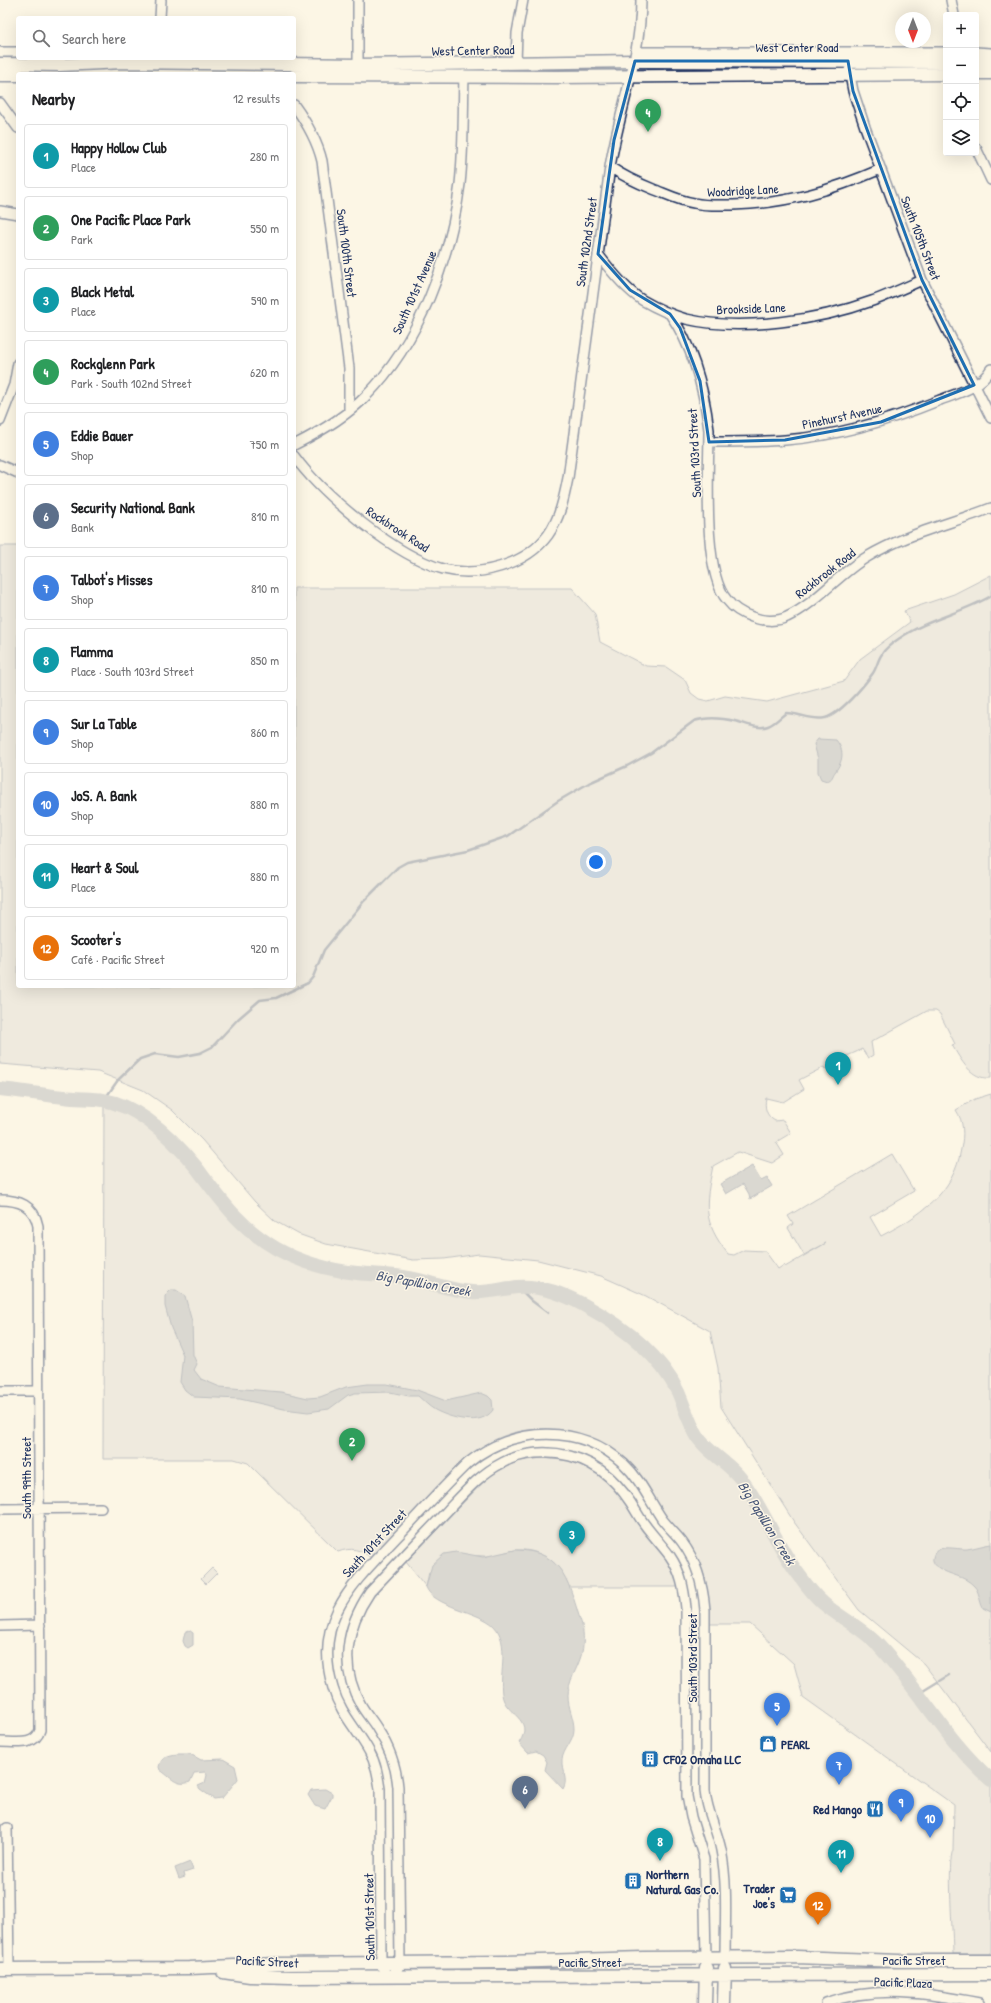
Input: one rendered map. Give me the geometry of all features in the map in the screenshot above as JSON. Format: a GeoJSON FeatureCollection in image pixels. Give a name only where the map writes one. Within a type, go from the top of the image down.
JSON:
{"type":"FeatureCollection","features":[{"type":"Feature","properties":{"kind":"main road","name":"West Center Road"},"geometry":{"type":"LineString","coordinates":[[0,64],[358,65],[516,63],[636,56],[943,62]]}},
{"type":"Feature","properties":{"kind":"main road"},"geometry":{"type":"LineString","coordinates":[[979,62],[991,62]]}},
{"type":"Feature","properties":{"kind":"main road"},"geometry":{"type":"LineString","coordinates":[[979,73],[991,73]]}},
{"type":"Feature","properties":{"kind":"main road","name":"West Center Road"},"geometry":{"type":"LineString","coordinates":[[296,76],[943,74]]}},
{"type":"Feature","properties":{"kind":"main road"},"geometry":{"type":"LineString","coordinates":[[0,75],[16,75]]}},
{"type":"Feature","properties":{"kind":"main road","name":"Pacific Street"},"geometry":{"type":"LineString","coordinates":[[5,1968],[190,1968],[277,1964],[796,1957],[898,1961],[991,1960]]}},
{"type":"Feature","properties":{"kind":"main road"},"geometry":{"type":"LineString","coordinates":[[706,1958],[706,2003]]}},
{"type":"Feature","properties":{"kind":"main road"},"geometry":{"type":"LineString","coordinates":[[724,2003],[725,1958]]}},
{"type":"Feature","properties":{"kind":"main road","name":"Pacific Street"},"geometry":{"type":"LineString","coordinates":[[190,1968],[257,1976],[991,1974]]}},
{"type":"Feature","properties":{"kind":"street"},"geometry":{"type":"LineString","coordinates":[[160,16],[161,0]]}},
{"type":"Feature","properties":{"kind":"street"},"geometry":{"type":"LineString","coordinates":[[358,0],[358,65]]}},
{"type":"Feature","properties":{"kind":"street"},"geometry":{"type":"LineString","coordinates":[[516,63],[516,33],[523,0]]}},
{"type":"Feature","properties":{"kind":"street","name":"South 102nd Street"},"geometry":{"type":"LineString","coordinates":[[566,491],[614,140],[636,56],[641,0]]}},
{"type":"Feature","properties":{"kind":"street"},"geometry":{"type":"LineString","coordinates":[[952,0],[954,12]]}},
{"type":"Feature","properties":{"kind":"street"},"geometry":{"type":"LineString","coordinates":[[0,52],[16,52]]}},
{"type":"Feature","properties":{"kind":"street"},"geometry":{"type":"LineString","coordinates":[[636,56],[943,52]]}},
{"type":"Feature","properties":{"kind":"street"},"geometry":{"type":"LineString","coordinates":[[979,52],[991,52]]}},
{"type":"Feature","properties":{"kind":"street","name":"South 105th Street"},"geometry":{"type":"LineString","coordinates":[[848,60],[853,91],[922,280],[991,418]]}},
{"type":"Feature","properties":{"kind":"street","name":"South 101st Avenue"},"geometry":{"type":"LineString","coordinates":[[296,444],[326,428],[365,397],[386,374],[399,355],[426,304],[445,255],[454,219],[460,184],[463,141],[464,75]]}},
{"type":"Feature","properties":{"kind":"street"},"geometry":{"type":"LineString","coordinates":[[0,103],[16,125]]}},
{"type":"Feature","properties":{"kind":"street","name":"South 100th Street"},"geometry":{"type":"LineString","coordinates":[[296,108],[310,130],[322,161],[349,368],[350,410]]}},
{"type":"Feature","properties":{"kind":"street"},"geometry":{"type":"LineString","coordinates":[[979,154],[991,180]]}},
{"type":"Feature","properties":{"kind":"street","name":"Woodridge Lane"},"geometry":{"type":"LineString","coordinates":[[610,167],[637,182],[674,197],[694,203],[716,205],[757,205],[795,199],[838,187],[881,169]]}},
{"type":"Feature","properties":{"kind":"street"},"geometry":{"type":"LineString","coordinates":[[0,211],[16,214]]}},
{"type":"Feature","properties":{"kind":"street","name":"Brookside Lane"},"geometry":{"type":"LineString","coordinates":[[598,254],[609,269],[635,294],[670,314],[705,322],[733,324],[800,319],[836,312],[872,301],[922,280]]}},
{"type":"Feature","properties":{"kind":"street","name":"South 103rd Street"},"geometry":{"type":"LineString","coordinates":[[670,314],[680,328],[693,357],[707,412],[711,550]]}},
{"type":"Feature","properties":{"kind":"street"},"geometry":{"type":"LineString","coordinates":[[974,386],[982,382],[991,369]]}},
{"type":"Feature","properties":{"kind":"street"},"geometry":{"type":"LineString","coordinates":[[0,421],[12,390],[16,372]]}},
{"type":"Feature","properties":{"kind":"street","name":"Pinehurst Avenue"},"geometry":{"type":"LineString","coordinates":[[709,442],[785,440],[842,431],[888,419],[974,386]]}},
{"type":"Feature","properties":{"kind":"street","name":"Rockbrook Road"},"geometry":{"type":"LineString","coordinates":[[296,458],[331,496],[369,528],[422,561],[457,572],[482,571],[495,568],[528,554],[542,542],[552,528],[566,491]]}},
{"type":"Feature","properties":{"kind":"street"},"geometry":{"type":"LineString","coordinates":[[0,465],[16,472]]}},
{"type":"Feature","properties":{"kind":"street","name":"Rockbrook Road"},"geometry":{"type":"LineString","coordinates":[[711,550],[718,582],[726,600],[747,616],[760,620],[775,620],[785,618],[800,610],[846,572],[879,550],[991,508]]}},
{"type":"Feature","properties":{"kind":"street","name":"South 99th Street"},"geometry":{"type":"LineString","coordinates":[[0,1200],[19,1202],[29,1208],[33,1212],[38,1226],[40,1509],[40,1730],[35,1739],[26,1742],[0,1742]]}},
{"type":"Feature","properties":{"kind":"street"},"geometry":{"type":"LineString","coordinates":[[0,1392],[39,1392]]}},
{"type":"Feature","properties":{"kind":"street","name":"South 103rd Street"},"geometry":{"type":"LineString","coordinates":[[546,1434],[570,1436],[586,1441],[610,1454],[624,1464],[646,1491],[664,1522],[683,1543],[699,1575],[705,1610],[706,1791],[709,1814],[718,1838],[723,1860],[725,1958]]}},
{"type":"Feature","properties":{"kind":"street","name":"South 101st Street"},"geometry":{"type":"LineString","coordinates":[[389,1976],[383,1970],[381,1963],[380,1789],[375,1765],[370,1752],[345,1716],[339,1704],[331,1680],[328,1649],[334,1620],[339,1606],[356,1580],[468,1463],[486,1450],[509,1439],[546,1434]]}},
{"type":"Feature","properties":{"kind":"street","name":"South 103rd Street"},"geometry":{"type":"LineString","coordinates":[[400,1963],[399,1811],[397,1775],[387,1744],[361,1706],[351,1684],[347,1650],[352,1626],[356,1614],[370,1592],[480,1477],[507,1460],[524,1455],[547,1452],[583,1460],[598,1467],[611,1478],[624,1492],[650,1533],[670,1556],[679,1573],[686,1608],[687,1796],[691,1817],[704,1859],[706,1958]]}},
{"type":"Feature","properties":{"kind":"street"},"geometry":{"type":"LineString","coordinates":[[0,1509],[101,1508]]}},
{"type":"Feature","properties":{"kind":"street"},"geometry":{"type":"LineString","coordinates":[[0,1626],[40,1625]]}},
{"type":"Feature","properties":{"kind":"street"},"geometry":{"type":"LineString","coordinates":[[5,1968],[8,1828]]}},
{"type":"Feature","properties":{"kind":"street"},"geometry":{"type":"LineString","coordinates":[[389,1976],[398,1968],[400,1963]]}},
{"type":"Feature","properties":{"kind":"street","name":"Pacific Plaza"},"geometry":{"type":"LineString","coordinates":[[826,2003],[855,1995],[882,1992],[946,1997],[979,2003]]}},
{"type":"Feature","properties":{"kind":"highlighted area"},"geometry":{"type":"Polygon","coordinates":[[[635,61],[848,61],[853,91],[922,280],[974,385],[881,422],[785,440],[709,442],[700,381],[680,328],[670,314],[630,290],[598,254],[614,140],[635,61]]]}},
{"type":"Feature","properties":{"kind":"shaded area"},"geometry":{"type":"Polygon","coordinates":[[[0,546],[16,546],[16,988],[296,988],[296,588],[572,588],[595,614],[600,642],[646,666],[666,667],[685,680],[691,693],[699,699],[708,701],[725,696],[767,702],[844,681],[860,659],[910,622],[904,611],[954,594],[991,575],[991,1078],[978,1076],[967,1068],[952,1045],[955,1044],[940,1014],[936,1011],[927,1011],[871,1042],[873,1055],[868,1058],[862,1049],[838,1060],[825,1069],[824,1067],[799,1080],[804,1089],[783,1102],[766,1098],[765,1105],[770,1117],[775,1121],[783,1120],[791,1133],[776,1142],[784,1155],[772,1163],[738,1152],[713,1166],[707,1202],[710,1222],[714,1232],[728,1254],[734,1255],[744,1250],[765,1251],[778,1269],[784,1265],[785,1267],[826,1243],[804,1255],[788,1228],[793,1224],[788,1216],[892,1154],[914,1191],[870,1217],[881,1236],[921,1212],[943,1191],[951,1179],[957,1165],[962,1144],[962,1124],[956,1110],[975,1099],[991,1094],[991,1752],[924,1664],[859,1610],[794,1522],[721,1407],[718,1368],[710,1331],[646,1296],[601,1276],[538,1260],[479,1254],[444,1259],[413,1260],[326,1244],[298,1234],[275,1221],[255,1202],[202,1140],[172,1110],[143,1090],[98,1072],[0,1064],[0,546]]]}},
{"type":"Feature","properties":{"kind":"shaded area"},"geometry":{"type":"Polygon","coordinates":[[[818,739],[836,740],[842,752],[840,764],[831,778],[827,781],[821,779],[818,772],[818,759],[814,744],[818,739]]]}},
{"type":"Feature","properties":{"kind":"shaded area"},"geometry":{"type":"Polygon","coordinates":[[[104,1100],[128,1108],[155,1127],[188,1158],[223,1204],[245,1227],[278,1250],[322,1267],[345,1272],[410,1278],[458,1291],[483,1293],[518,1287],[549,1290],[586,1306],[646,1348],[668,1375],[677,1391],[691,1426],[700,1440],[708,1450],[729,1465],[740,1478],[765,1516],[784,1553],[814,1594],[823,1603],[876,1643],[940,1724],[991,1780],[991,1954],[953,1954],[950,1869],[953,1850],[954,1805],[803,1697],[794,1664],[750,1624],[710,1624],[709,1601],[705,1579],[702,1568],[692,1548],[660,1508],[645,1482],[634,1467],[619,1454],[602,1443],[565,1431],[545,1429],[525,1430],[505,1435],[472,1454],[371,1558],[360,1551],[352,1549],[338,1552],[248,1463],[234,1459],[103,1459],[104,1100]]]}},
{"type":"Feature","properties":{"kind":"shaded area"},"geometry":{"type":"Polygon","coordinates":[[[752,1166],[761,1181],[767,1178],[772,1186],[750,1199],[749,1194],[743,1184],[726,1194],[720,1184],[752,1166]]]}},
{"type":"Feature","properties":{"kind":"shaded area"},"geometry":{"type":"Polygon","coordinates":[[[171,1290],[176,1290],[185,1296],[192,1322],[193,1355],[197,1364],[194,1370],[201,1379],[220,1387],[281,1392],[308,1398],[320,1397],[346,1387],[368,1384],[387,1384],[417,1390],[446,1401],[481,1393],[488,1396],[492,1400],[493,1410],[488,1415],[473,1420],[457,1418],[435,1410],[418,1396],[409,1396],[390,1392],[355,1393],[348,1395],[329,1409],[308,1412],[284,1409],[240,1399],[194,1397],[185,1390],[180,1382],[183,1355],[171,1328],[165,1306],[165,1296],[171,1290]]]}},
{"type":"Feature","properties":{"kind":"shaded area"},"geometry":{"type":"Polygon","coordinates":[[[542,1458],[572,1461],[587,1467],[606,1479],[623,1498],[642,1531],[668,1562],[679,1587],[569,1587],[565,1578],[555,1564],[541,1554],[524,1550],[515,1550],[491,1556],[469,1557],[429,1572],[426,1587],[406,1562],[487,1478],[509,1465],[520,1461],[542,1458]]]}},
{"type":"Feature","properties":{"kind":"shaded area"},"geometry":{"type":"Polygon","coordinates":[[[991,1544],[991,1612],[983,1608],[977,1591],[970,1582],[943,1571],[936,1565],[933,1559],[935,1553],[942,1548],[967,1549],[991,1544]]]}},
{"type":"Feature","properties":{"kind":"shaded area"},"geometry":{"type":"Polygon","coordinates":[[[515,1550],[532,1552],[545,1556],[555,1564],[563,1573],[569,1585],[582,1625],[582,1652],[568,1691],[568,1700],[574,1733],[564,1752],[562,1760],[565,1778],[565,1785],[563,1789],[545,1770],[547,1762],[543,1755],[536,1751],[528,1753],[519,1743],[523,1735],[524,1728],[522,1722],[508,1707],[502,1694],[503,1649],[499,1633],[494,1626],[478,1616],[437,1599],[430,1594],[426,1587],[432,1565],[444,1554],[456,1552],[483,1557],[515,1550]]]}},
{"type":"Feature","properties":{"kind":"shaded area"},"geometry":{"type":"Polygon","coordinates":[[[212,1568],[217,1573],[206,1584],[201,1579],[212,1568]]]}},
{"type":"Feature","properties":{"kind":"shaded area"},"geometry":{"type":"Polygon","coordinates":[[[189,1630],[193,1633],[193,1645],[188,1648],[185,1646],[183,1641],[185,1632],[189,1630]]]}},
{"type":"Feature","properties":{"kind":"shaded area"},"geometry":{"type":"Polygon","coordinates":[[[190,1754],[201,1760],[223,1759],[235,1766],[238,1779],[222,1798],[214,1799],[198,1786],[205,1783],[207,1775],[205,1772],[194,1773],[190,1782],[181,1783],[177,1782],[160,1770],[159,1767],[163,1759],[168,1756],[190,1754]]]}},
{"type":"Feature","properties":{"kind":"shaded area"},"geometry":{"type":"Polygon","coordinates":[[[325,1789],[332,1793],[332,1796],[325,1809],[315,1806],[308,1795],[311,1790],[325,1789]]]}},
{"type":"Feature","properties":{"kind":"shaded area"},"geometry":{"type":"Polygon","coordinates":[[[190,1862],[193,1870],[184,1873],[185,1877],[179,1879],[175,1868],[190,1862]]]}},
{"type":"Feature","properties":{"kind":"waterway"},"geometry":{"type":"LineString","coordinates":[[104,1100],[118,1080],[140,1059],[155,1054],[179,1057],[200,1053],[212,1047],[238,1019],[260,1000],[276,998],[308,983],[313,977],[324,950],[364,901],[398,867],[407,862],[468,850],[508,836],[558,801],[589,783],[627,766],[651,753],[694,721],[709,718],[735,721],[752,726],[764,727],[776,722],[786,713],[820,719],[831,716],[844,706],[864,685],[876,668],[879,658],[893,643],[911,631],[991,596]]}},
{"type":"Feature","properties":{"kind":"waterway","name":"Big Papillion Creek"},"geometry":{"type":"LineString","coordinates":[[0,1089],[69,1098],[103,1100],[117,1103],[143,1116],[177,1146],[242,1223],[264,1241],[296,1258],[336,1270],[403,1277],[447,1288],[472,1292],[520,1287],[539,1288],[558,1293],[576,1301],[598,1313],[625,1331],[650,1353],[670,1378],[678,1392],[690,1422],[699,1439],[741,1479],[755,1500],[780,1546],[811,1591],[830,1608],[866,1634],[879,1646],[907,1679],[960,1749],[991,1780]]}},
{"type":"Feature","properties":{"kind":"waterway"},"geometry":{"type":"LineString","coordinates":[[518,1287],[532,1301],[548,1313]]}},
{"type":"Feature","properties":{"kind":"waterway"},"geometry":{"type":"LineString","coordinates":[[918,1694],[949,1675]]}},
{"type":"Feature","properties":{"kind":"place","name":"Rockglenn Park"},"geometry":{"type":"Point","coordinates":[648,132]}},
{"type":"Feature","properties":{"kind":"place","name":"Happy Hollow Club"},"geometry":{"type":"Point","coordinates":[838,1085]}},
{"type":"Feature","properties":{"kind":"place","name":"One Pacific Place Park"},"geometry":{"type":"Point","coordinates":[352,1461]}},
{"type":"Feature","properties":{"kind":"place","name":"Black Metal"},"geometry":{"type":"Point","coordinates":[572,1554]}},
{"type":"Feature","properties":{"kind":"place","name":"Eddie Bauer"},"geometry":{"type":"Point","coordinates":[777,1726]}},
{"type":"Feature","properties":{"kind":"place","name":"PEARL"},"geometry":{"type":"Point","coordinates":[768,1744]}},
{"type":"Feature","properties":{"kind":"place","name":"CF02 Omaha LLC"},"geometry":{"type":"Point","coordinates":[650,1759]}},
{"type":"Feature","properties":{"kind":"place","name":"Talbot's Misses"},"geometry":{"type":"Point","coordinates":[839,1785]}},
{"type":"Feature","properties":{"kind":"place","name":"Security National Bank"},"geometry":{"type":"Point","coordinates":[525,1809]}},
{"type":"Feature","properties":{"kind":"place","name":"Red Mango"},"geometry":{"type":"Point","coordinates":[875,1809]}},
{"type":"Feature","properties":{"kind":"place","name":"Sur La Table"},"geometry":{"type":"Point","coordinates":[901,1822]}},
{"type":"Feature","properties":{"kind":"place","name":"JoS. A. Bank"},"geometry":{"type":"Point","coordinates":[930,1838]}},
{"type":"Feature","properties":{"kind":"place","name":"Flamma"},"geometry":{"type":"Point","coordinates":[660,1861]}},
{"type":"Feature","properties":{"kind":"place","name":"Heart & Soul"},"geometry":{"type":"Point","coordinates":[841,1873]}},
{"type":"Feature","properties":{"kind":"place","name":"Northern Natural Gas Co."},"geometry":{"type":"Point","coordinates":[633,1881]}},
{"type":"Feature","properties":{"kind":"place","name":"Trader Joe's"},"geometry":{"type":"Point","coordinates":[788,1895]}},
{"type":"Feature","properties":{"kind":"place","name":"Scooter's"},"geometry":{"type":"Point","coordinates":[818,1925]}}]}
